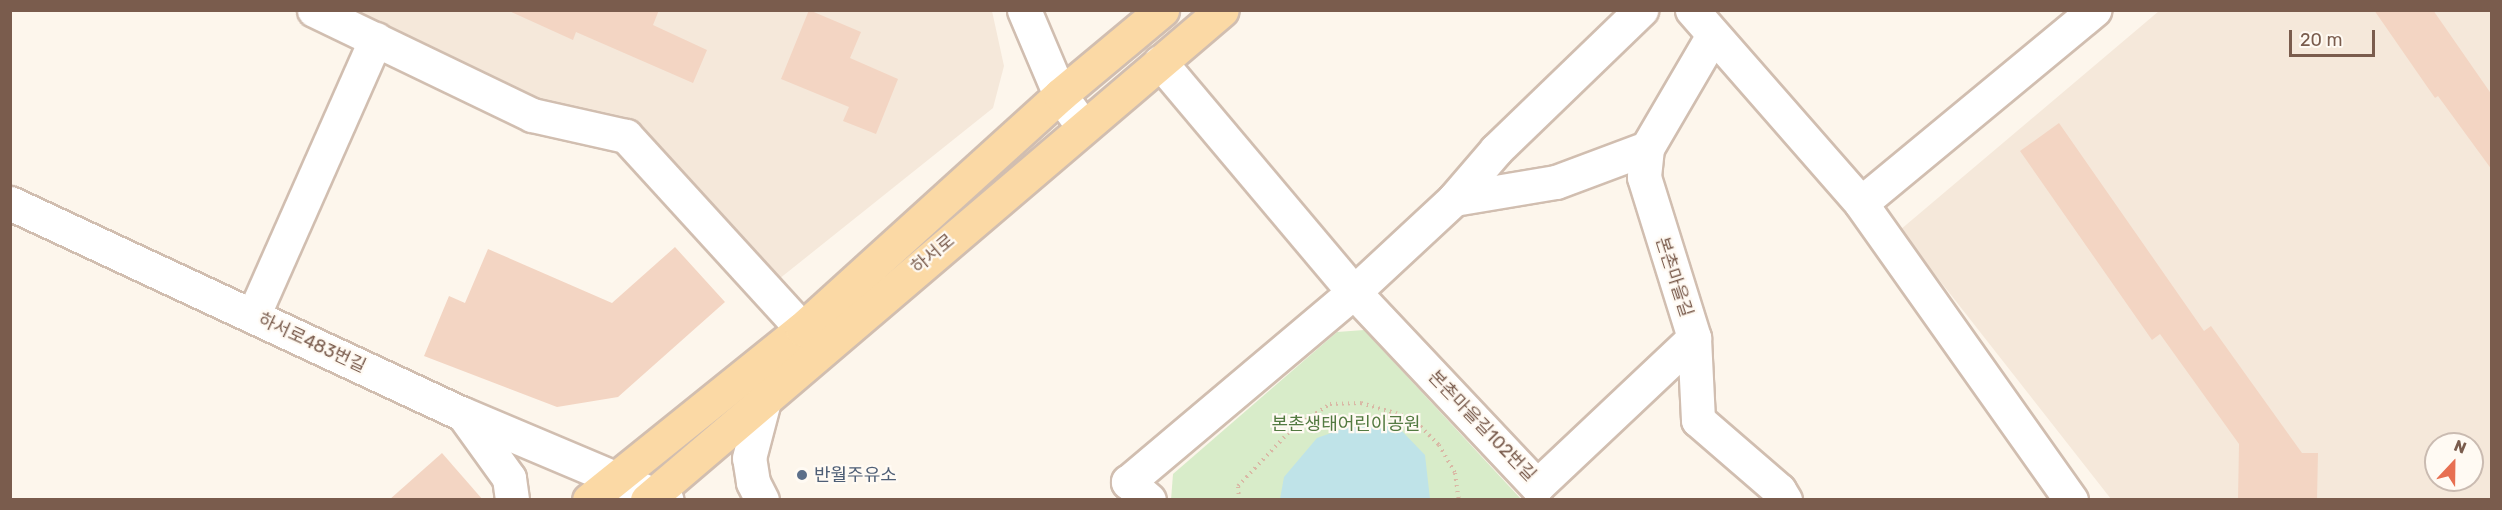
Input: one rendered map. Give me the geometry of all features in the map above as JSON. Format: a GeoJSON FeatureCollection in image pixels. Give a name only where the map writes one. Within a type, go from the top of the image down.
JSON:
{"type":"FeatureCollection","features":[{"type":"Feature","properties":{"kind":"main road","name":"하서로"},"geometry":{"type":"LineString","coordinates":[[589,500],[802,329],[1060,95],[1162,10]]}},
{"type":"Feature","properties":{"kind":"main road","name":"하서로"},"geometry":{"type":"LineString","coordinates":[[656,498],[765,397],[1221,10]]}},
{"type":"Feature","properties":{"kind":"street"},"geometry":{"type":"LineString","coordinates":[[314,10],[532,115],[626,136],[802,329]]}},
{"type":"Feature","properties":{"kind":"street"},"geometry":{"type":"LineString","coordinates":[[1024,10],[1060,95],[1083,127]]}},
{"type":"Feature","properties":{"kind":"street"},"geometry":{"type":"LineString","coordinates":[[1149,500],[1128,482],[1354,292],[1454,199],[1496,150],[1641,10]]}},
{"type":"Feature","properties":{"kind":"street"},"geometry":{"type":"LineString","coordinates":[[1692,10],[1861,203],[2071,500]]}},
{"type":"Feature","properties":{"kind":"street"},"geometry":{"type":"LineString","coordinates":[[1861,203],[2094,10]]}},
{"type":"Feature","properties":{"kind":"street","name":"본촌마을길"},"geometry":{"type":"LineString","coordinates":[[1713,35],[1647,148],[1644,177],[1694,338],[1698,420],[1779,490],[1785,500]]}},
{"type":"Feature","properties":{"kind":"street"},"geometry":{"type":"LineString","coordinates":[[253,316],[376,39]]}},
{"type":"Feature","properties":{"kind":"street"},"geometry":{"type":"LineString","coordinates":[[1160,62],[1354,292]]}},
{"type":"Feature","properties":{"kind":"street"},"geometry":{"type":"LineString","coordinates":[[1454,199],[1556,182],[1647,148]]}},
{"type":"Feature","properties":{"kind":"street","name":"하서로483번길"},"geometry":{"type":"LineString","coordinates":[[10,203],[463,414],[656,498]]}},
{"type":"Feature","properties":{"kind":"street","name":"본촌마을길102번길"},"geometry":{"type":"LineString","coordinates":[[1354,292],[1537,486],[1694,338]]}},
{"type":"Feature","properties":{"kind":"street"},"geometry":{"type":"LineString","coordinates":[[762,500],[753,482],[749,458],[765,397]]}},
{"type":"Feature","properties":{"kind":"street"},"geometry":{"type":"LineString","coordinates":[[463,414],[509,478],[512,500]]}},
{"type":"Feature","properties":{"kind":"path"},"geometry":{"type":"LineString","coordinates":[[1239,500],[1238,486],[1292,430],[1330,404],[1361,403],[1396,411],[1412,418],[1439,445],[1455,473],[1459,500]]}},
{"type":"Feature","properties":{"kind":"shaded area"},"geometry":{"type":"Polygon","coordinates":[[[352,11],[992,11],[1004,66],[993,108],[779,279],[634,123],[541,101],[352,11]]]}},
{"type":"Feature","properties":{"kind":"shaded area"},"geometry":{"type":"Polygon","coordinates":[[[2159,11],[2491,11],[2491,499],[2111,499],[1900,230],[2159,11]]]}},
{"type":"Feature","properties":{"kind":"green space","name":"본촌생태어린이공원"},"geometry":{"type":"Polygon","coordinates":[[[1364,330],[1521,499],[1171,500],[1173,474],[1337,332],[1364,330]]]}},
{"type":"Feature","properties":{"kind":"water"},"geometry":{"type":"Polygon","coordinates":[[[1365,421],[1397,426],[1425,455],[1430,499],[1280,499],[1284,477],[1317,438],[1365,421]]]}},
{"type":"Feature","properties":{"kind":"building"},"geometry":{"type":"Polygon","coordinates":[[[507,10],[659,10],[653,25],[707,50],[693,83],[576,32],[573,40],[507,10]]]}},
{"type":"Feature","properties":{"kind":"building"},"geometry":{"type":"Polygon","coordinates":[[[809,10],[861,32],[850,58],[898,79],[876,134],[843,121],[849,107],[781,79],[809,10]]]}},
{"type":"Feature","properties":{"kind":"building"},"geometry":{"type":"Polygon","coordinates":[[[2374,10],[2433,10],[2492,95],[2492,170],[2438,96],[2435,98],[2374,10]]]}},
{"type":"Feature","properties":{"kind":"building"},"geometry":{"type":"Polygon","coordinates":[[[2059,123],[2204,331],[2211,326],[2302,453],[2318,453],[2317,500],[2238,500],[2239,444],[2160,334],[2152,340],[2020,151],[2059,123]]]}},
{"type":"Feature","properties":{"kind":"building"},"geometry":{"type":"Polygon","coordinates":[[[675,247],[725,302],[618,397],[557,407],[424,356],[449,296],[465,303],[488,249],[612,303],[675,247]]]}},
{"type":"Feature","properties":{"kind":"building"},"geometry":{"type":"Polygon","coordinates":[[[442,453],[483,500],[389,500],[442,453]]]}},
{"type":"Feature","properties":{"kind":"place","name":"반월주유소"},"geometry":{"type":"Point","coordinates":[802,475]}}]}
